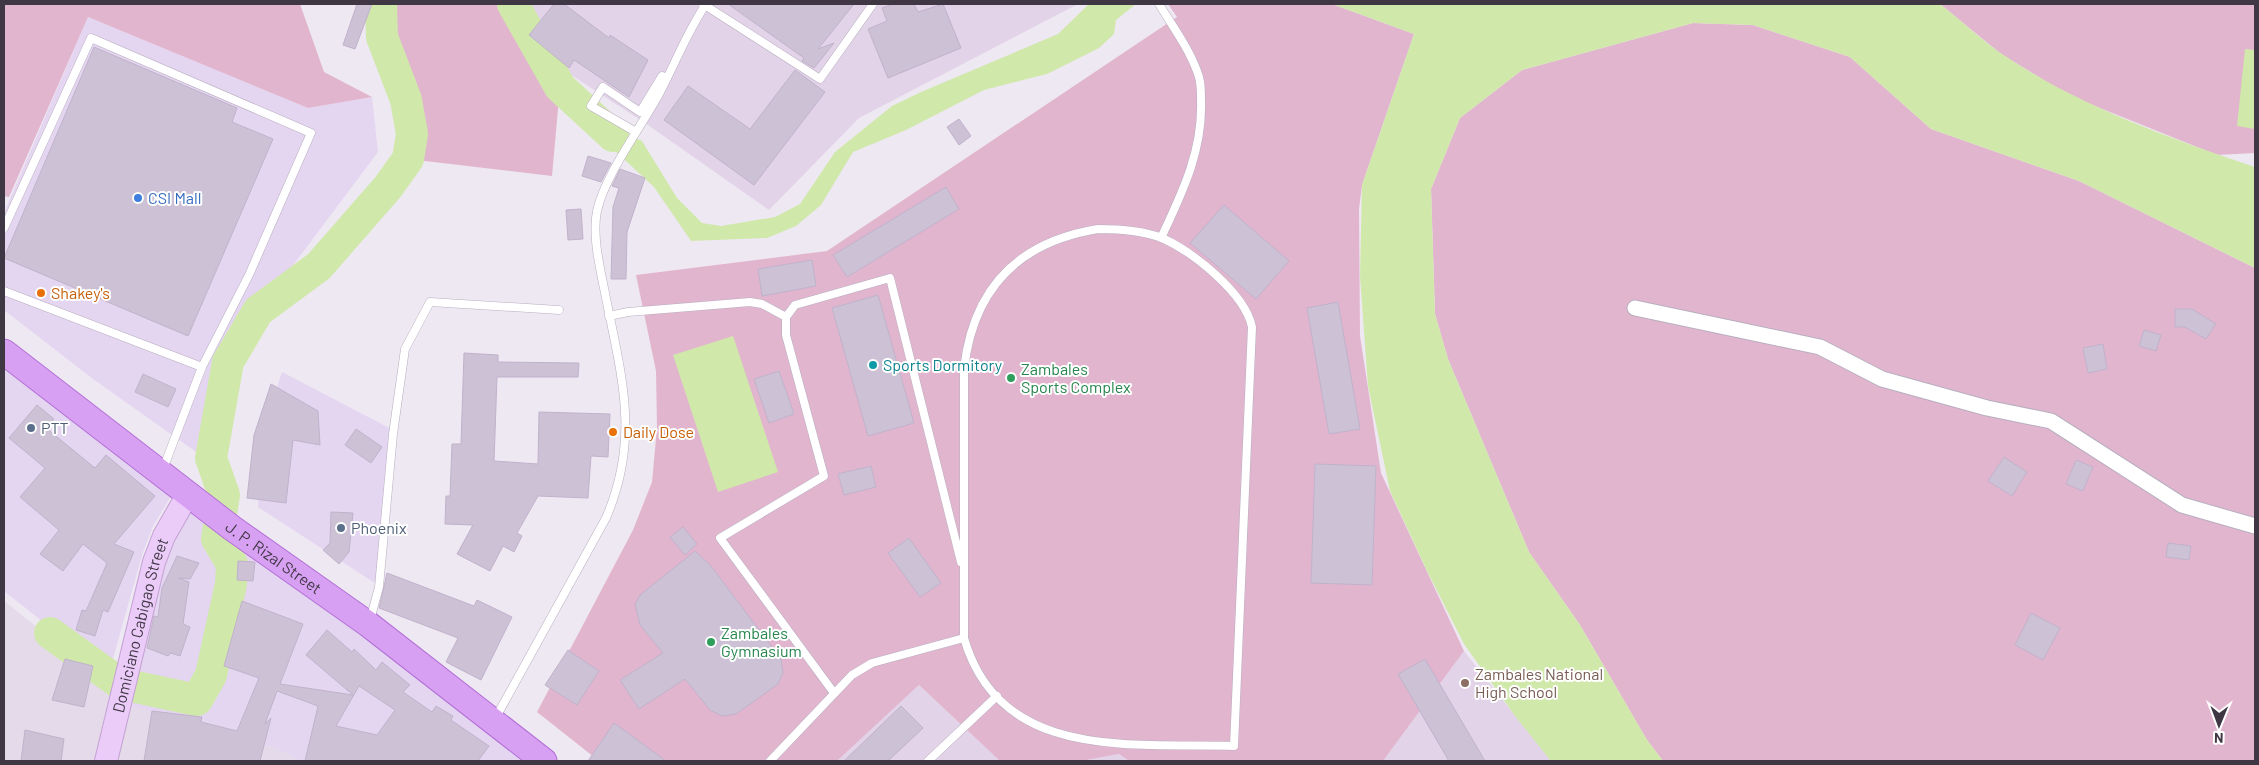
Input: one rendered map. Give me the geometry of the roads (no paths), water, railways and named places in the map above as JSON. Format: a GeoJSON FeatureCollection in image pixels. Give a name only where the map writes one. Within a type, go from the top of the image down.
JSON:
{"type":"FeatureCollection","features":[{"type":"Feature","properties":{"kind":"main road","name":"J. P. Rizal Street"},"geometry":{"type":"LineString","coordinates":[[4,352],[232,528],[368,624],[544,761]]}},
{"type":"Feature","properties":{"kind":"street"},"geometry":{"type":"LineString","coordinates":[[1635,308],[1820,347],[1882,379],[1987,408],[2051,421],[2182,505],[2255,526]]}},
{"type":"Feature","properties":{"kind":"street","name":"Domiciano Cabigao Street"},"geometry":{"type":"LineString","coordinates":[[106,761],[154,562],[164,536],[188,494]]}},
{"type":"Feature","properties":{"kind":"lane"},"geometry":{"type":"LineString","coordinates":[[493,723],[606,518],[617,492],[624,459],[626,426],[624,384],[609,316],[597,242],[597,211],[606,187],[667,78],[705,4],[820,80],[873,4]]}},
{"type":"Feature","properties":{"kind":"lane"},"geometry":{"type":"LineString","coordinates":[[1159,4],[1192,60],[1200,79],[1201,112],[1198,146],[1189,174],[1161,238]]}},
{"type":"Feature","properties":{"kind":"lane"},"geometry":{"type":"LineString","coordinates":[[4,228],[91,38],[311,133],[249,275],[202,367],[162,473]]}},
{"type":"Feature","properties":{"kind":"lane"},"geometry":{"type":"LineString","coordinates":[[635,134],[591,106],[603,87],[640,112],[662,76],[667,78]]}},
{"type":"Feature","properties":{"kind":"lane"},"geometry":{"type":"LineString","coordinates":[[1098,229],[1140,232],[1161,238],[1193,256],[1223,282],[1243,304],[1250,316],[1252,327],[1234,746],[1088,742],[1056,734],[1025,720],[997,696],[982,680],[969,656],[964,638],[964,369],[967,342],[975,316],[990,291],[1013,264],[1031,251],[1053,240],[1074,233],[1098,229]]}},
{"type":"Feature","properties":{"kind":"lane"},"geometry":{"type":"LineString","coordinates":[[834,693],[720,538],[824,476],[786,335],[786,317],[795,305],[890,278],[964,574]]}},
{"type":"Feature","properties":{"kind":"lane"},"geometry":{"type":"LineString","coordinates":[[4,291],[202,367]]}},
{"type":"Feature","properties":{"kind":"lane"},"geometry":{"type":"LineString","coordinates":[[368,624],[379,587],[393,434],[405,349],[430,302],[559,310]]}},
{"type":"Feature","properties":{"kind":"lane"},"geometry":{"type":"LineString","coordinates":[[609,316],[628,312],[750,302],[762,304],[786,317]]}},
{"type":"Feature","properties":{"kind":"lane"},"geometry":{"type":"LineString","coordinates":[[770,761],[852,675],[872,663],[964,638]]}},
{"type":"Feature","properties":{"kind":"lane"},"geometry":{"type":"LineString","coordinates":[[928,761],[997,696]]}},
{"type":"Feature","properties":{"kind":"waterway"},"geometry":{"type":"LineString","coordinates":[[136,687],[197,700],[211,675],[231,584],[232,564],[217,539],[224,495],[211,458],[228,362],[258,311],[319,266],[388,187],[408,159],[412,134],[406,100],[382,37],[381,4]]}},
{"type":"Feature","properties":{"kind":"waterway"},"geometry":{"type":"LineString","coordinates":[[513,4],[560,87],[613,136]]}},
{"type":"Feature","properties":{"kind":"waterway"},"geometry":{"type":"LineString","coordinates":[[50,633],[118,682]]}},
{"type":"Feature","properties":{"kind":"place","name":"CSI Mall"},"geometry":{"type":"Point","coordinates":[138,198]}},
{"type":"Feature","properties":{"kind":"place","name":"Shakey's"},"geometry":{"type":"Point","coordinates":[41,293]}},
{"type":"Feature","properties":{"kind":"place","name":"Sports Dormitory"},"geometry":{"type":"Point","coordinates":[873,365]}},
{"type":"Feature","properties":{"kind":"place","name":"Zambales Sports Complex"},"geometry":{"type":"Point","coordinates":[1011,378]}},
{"type":"Feature","properties":{"kind":"place","name":"PTT"},"geometry":{"type":"Point","coordinates":[31,428]}},
{"type":"Feature","properties":{"kind":"place","name":"Daily Dose"},"geometry":{"type":"Point","coordinates":[613,432]}},
{"type":"Feature","properties":{"kind":"place","name":"Phoenix"},"geometry":{"type":"Point","coordinates":[341,528]}},
{"type":"Feature","properties":{"kind":"place","name":"Zambales Gymnasium"},"geometry":{"type":"Point","coordinates":[711,642]}},
{"type":"Feature","properties":{"kind":"place","name":"Zambales National High School"},"geometry":{"type":"Point","coordinates":[1465,683]}}]}
